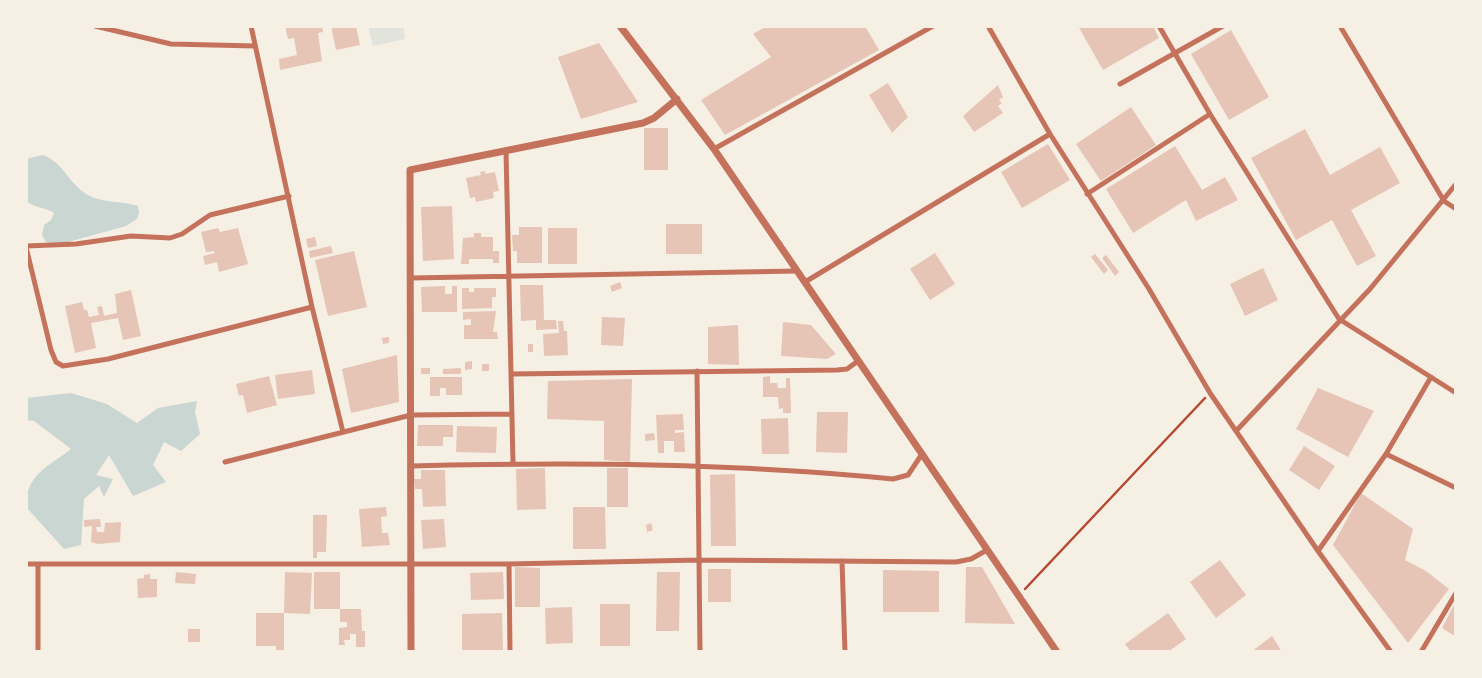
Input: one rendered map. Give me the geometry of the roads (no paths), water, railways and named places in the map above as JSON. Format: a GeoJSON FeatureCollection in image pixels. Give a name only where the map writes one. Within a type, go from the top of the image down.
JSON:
{"type":"FeatureCollection","features":[{"type":"Feature","properties":{"kind":"street"},"geometry":{"type":"LineString","coordinates":[[95,26],[170,44],[255,46]]}},
{"type":"Feature","properties":{"kind":"street"},"geometry":{"type":"LineString","coordinates":[[251,26],[312,306],[343,432]]}},
{"type":"Feature","properties":{"kind":"street"},"geometry":{"type":"LineString","coordinates":[[620,26],[714,149],[1057,652]]}},
{"type":"Feature","properties":{"kind":"street"},"geometry":{"type":"LineString","coordinates":[[714,149],[933,26]]}},
{"type":"Feature","properties":{"kind":"street"},"geometry":{"type":"LineString","coordinates":[[988,26],[1050,134],[1149,289],[1210,392],[1318,551],[1391,652]]}},
{"type":"Feature","properties":{"kind":"street"},"geometry":{"type":"LineString","coordinates":[[1159,26],[1210,114],[1340,319],[1456,393]]}},
{"type":"Feature","properties":{"kind":"street"},"geometry":{"type":"LineString","coordinates":[[1120,84],[1223,26]]}},
{"type":"Feature","properties":{"kind":"street"},"geometry":{"type":"LineString","coordinates":[[1340,26],[1444,201],[1456,209]]}},
{"type":"Feature","properties":{"kind":"street"},"geometry":{"type":"LineString","coordinates":[[411,652],[410,170],[643,123],[654,118],[677,99]]}},
{"type":"Feature","properties":{"kind":"street"},"geometry":{"type":"LineString","coordinates":[[1087,194],[1210,114]]}},
{"type":"Feature","properties":{"kind":"street"},"geometry":{"type":"LineString","coordinates":[[805,282],[1050,134]]}},
{"type":"Feature","properties":{"kind":"street"},"geometry":{"type":"LineString","coordinates":[[506,151],[513,463]]}},
{"type":"Feature","properties":{"kind":"street"},"geometry":{"type":"LineString","coordinates":[[1236,431],[1370,288],[1444,201],[1456,184]]}},
{"type":"Feature","properties":{"kind":"street"},"geometry":{"type":"LineString","coordinates":[[289,196],[210,215],[182,234],[170,238],[131,236],[76,244],[26,247],[50,350],[56,362],[63,366],[108,358],[312,306]]}},
{"type":"Feature","properties":{"kind":"street"},"geometry":{"type":"LineString","coordinates":[[410,278],[508,278],[797,271]]}},
{"type":"Feature","properties":{"kind":"street"},"geometry":{"type":"LineString","coordinates":[[511,374],[837,370],[847,369],[858,361]]}},
{"type":"Feature","properties":{"kind":"street"},"geometry":{"type":"LineString","coordinates":[[697,371],[700,652]]}},
{"type":"Feature","properties":{"kind":"street"},"geometry":{"type":"LineString","coordinates":[[1318,551],[1386,454],[1431,377]]}},
{"type":"Feature","properties":{"kind":"street"},"geometry":{"type":"LineString","coordinates":[[225,462],[411,415],[512,414]]}},
{"type":"Feature","properties":{"kind":"street"},"geometry":{"type":"LineString","coordinates":[[411,466],[513,463],[698,465],[893,479],[908,475],[922,454]]}},
{"type":"Feature","properties":{"kind":"street"},"geometry":{"type":"LineString","coordinates":[[1386,454],[1456,488]]}},
{"type":"Feature","properties":{"kind":"street"},"geometry":{"type":"LineString","coordinates":[[26,564],[509,564],[699,560],[956,562],[971,559],[987,550]]}},
{"type":"Feature","properties":{"kind":"street"},"geometry":{"type":"LineString","coordinates":[[842,561],[844,652]]}},
{"type":"Feature","properties":{"kind":"street"},"geometry":{"type":"LineString","coordinates":[[38,564],[38,652]]}},
{"type":"Feature","properties":{"kind":"street"},"geometry":{"type":"LineString","coordinates":[[509,564],[510,652]]}},
{"type":"Feature","properties":{"kind":"street"},"geometry":{"type":"LineString","coordinates":[[1420,652],[1456,593]]}}]}
